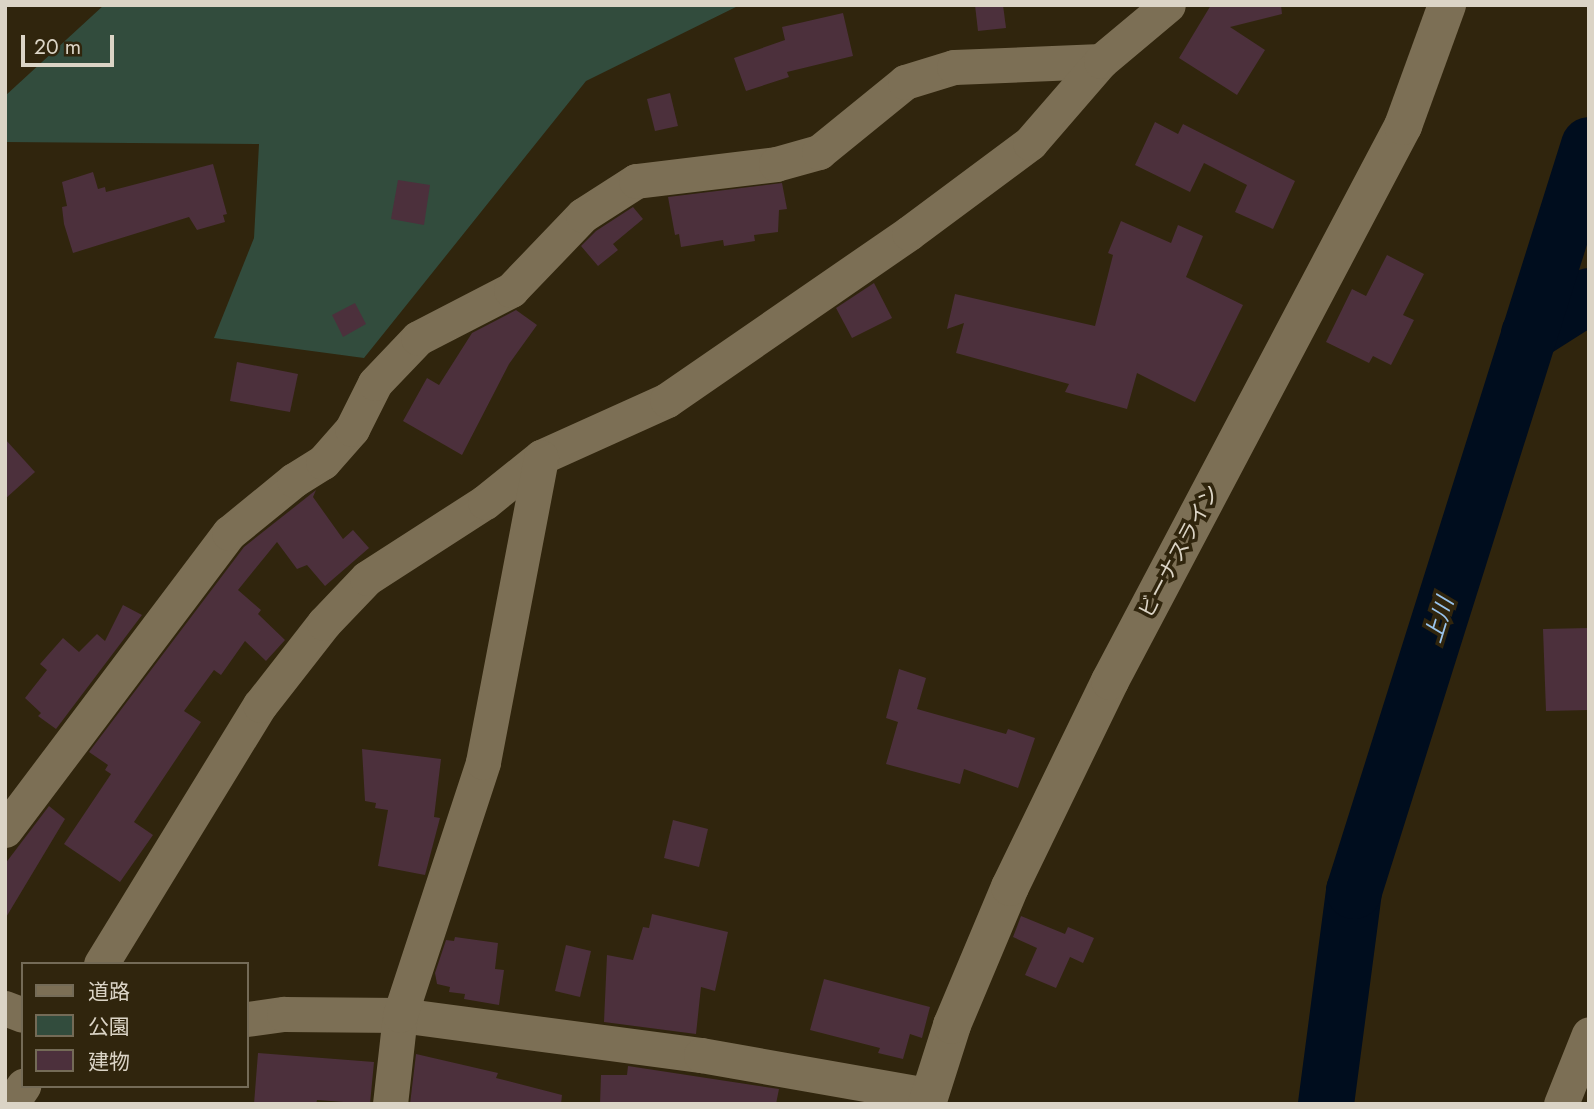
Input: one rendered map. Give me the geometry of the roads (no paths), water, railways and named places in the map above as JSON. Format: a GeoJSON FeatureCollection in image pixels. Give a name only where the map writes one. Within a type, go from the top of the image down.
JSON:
{"type":"FeatureCollection","features":[{"type":"Feature","properties":{"kind":"main road","name":"ビーナスライン"},"geometry":{"type":"LineString","coordinates":[[928,1099],[953,1025],[1010,887],[1110,681],[1403,127],[1447,5]]}},
{"type":"Feature","properties":{"kind":"street"},"geometry":{"type":"LineString","coordinates":[[102,962],[260,705],[324,623],[367,578],[485,502],[541,457],[667,400],[909,233],[1030,143],[1101,61],[1168,5]]}},
{"type":"Feature","properties":{"kind":"street"},"geometry":{"type":"LineString","coordinates":[[5,830],[229,533],[294,480],[323,462],[352,429],[375,383],[418,338],[511,290],[583,215],[636,181],[776,164],[819,152],[905,82],[954,67],[1101,61]]}},
{"type":"Feature","properties":{"kind":"street"},"geometry":{"type":"LineString","coordinates":[[390,1104],[400,1015],[484,762],[541,457]]}},
{"type":"Feature","properties":{"kind":"street"},"geometry":{"type":"LineString","coordinates":[[248,1019],[284,1014],[400,1015],[701,1055],[928,1099]]}},
{"type":"Feature","properties":{"kind":"street"},"geometry":{"type":"LineString","coordinates":[[1561,1104],[1589,1034]]}},
{"type":"Feature","properties":{"kind":"street"},"geometry":{"type":"LineString","coordinates":[[11,1104],[22,1088]]}},
{"type":"Feature","properties":{"kind":"waterway","name":"上川"},"geometry":{"type":"LineString","coordinates":[[1326,1104],[1354,891],[1589,145]]}},
{"type":"Feature","properties":{"kind":"waterway"},"geometry":{"type":"LineString","coordinates":[[1529,334],[1589,296]]}}]}
